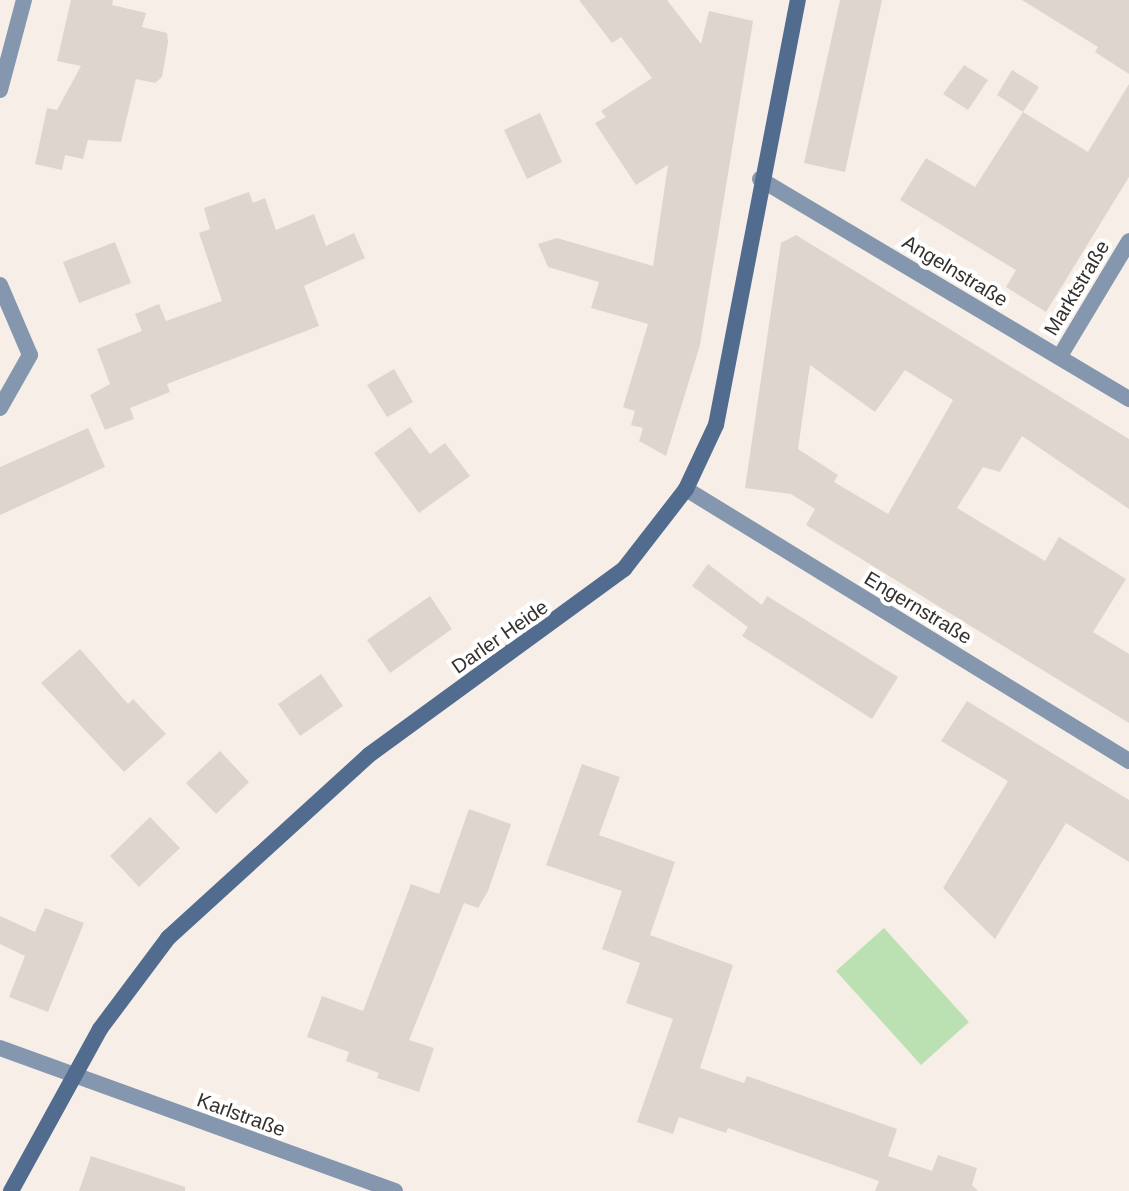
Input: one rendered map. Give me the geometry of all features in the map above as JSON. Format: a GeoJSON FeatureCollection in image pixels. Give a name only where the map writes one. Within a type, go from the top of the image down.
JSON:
{"type":"FeatureCollection","features":[{"type":"Feature","properties":{"kind":"street"},"geometry":{"type":"LineString","coordinates":[[0,90],[24,0]]}},
{"type":"Feature","properties":{"kind":"street","name":"Darler Heide"},"geometry":{"type":"LineString","coordinates":[[11,1191],[127,989],[241,866],[369,755],[624,569],[686,489],[716,425],[760,179],[798,0]]}},
{"type":"Feature","properties":{"kind":"street","name":"Angelnstraße"},"geometry":{"type":"LineString","coordinates":[[760,179],[1129,399]]}},
{"type":"Feature","properties":{"kind":"street","name":"Marktstraße"},"geometry":{"type":"LineString","coordinates":[[1060,356],[1129,241]]}},
{"type":"Feature","properties":{"kind":"street"},"geometry":{"type":"LineString","coordinates":[[0,285],[30,355],[0,408]]}},
{"type":"Feature","properties":{"kind":"street","name":"Engernstraße"},"geometry":{"type":"LineString","coordinates":[[686,489],[1129,761]]}},
{"type":"Feature","properties":{"kind":"street","name":"Karlstraße"},"geometry":{"type":"LineString","coordinates":[[0,1048],[395,1191]]}},
{"type":"Feature","properties":{"kind":"green space"},"geometry":{"type":"Polygon","coordinates":[[[884,928],[969,1022],[921,1065],[836,971],[884,928]]]}},
{"type":"Feature","properties":{"kind":"building"},"geometry":{"type":"Polygon","coordinates":[[[71,0],[113,0],[112,5],[146,13],[142,27],[167,33],[168,42],[162,77],[155,83],[136,79],[121,142],[88,140],[83,159],[65,155],[62,170],[35,164],[47,108],[57,110],[81,66],[57,61],[71,0]]]}},
{"type":"Feature","properties":{"kind":"building"},"geometry":{"type":"Polygon","coordinates":[[[579,0],[667,0],[701,44],[709,11],[753,21],[700,345],[666,456],[639,441],[643,428],[631,425],[635,411],[623,407],[648,324],[591,308],[599,282],[548,267],[538,244],[557,238],[653,266],[668,165],[636,185],[595,123],[606,117],[601,111],[652,78],[621,37],[612,43],[579,0]]]}},
{"type":"Feature","properties":{"kind":"building"},"geometry":{"type":"Polygon","coordinates":[[[840,0],[882,0],[845,172],[804,163],[840,0]]]}},
{"type":"Feature","properties":{"kind":"building"},"geometry":{"type":"Polygon","coordinates":[[[1022,0],[1129,0],[1129,74],[1095,52],[1098,47],[1022,0]]]}},
{"type":"Feature","properties":{"kind":"building"},"geometry":{"type":"Polygon","coordinates":[[[964,65],[988,80],[968,110],[943,94],[964,65]]]}},
{"type":"Feature","properties":{"kind":"building"},"geometry":{"type":"Polygon","coordinates":[[[1012,70],[1039,87],[1023,112],[997,95],[1012,70]]]}},
{"type":"Feature","properties":{"kind":"building"},"geometry":{"type":"Polygon","coordinates":[[[1129,84],[1129,177],[1046,312],[1006,287],[1016,270],[900,200],[926,158],[975,187],[1023,112],[1088,152],[1129,84]]]}},
{"type":"Feature","properties":{"kind":"building"},"geometry":{"type":"Polygon","coordinates":[[[540,113],[562,162],[527,179],[504,130],[540,113]]]}},
{"type":"Feature","properties":{"kind":"building"},"geometry":{"type":"Polygon","coordinates":[[[249,192],[253,203],[265,198],[276,230],[314,214],[326,246],[354,233],[365,258],[304,286],[319,326],[167,384],[170,392],[130,408],[134,419],[105,430],[90,395],[110,384],[97,349],[142,331],[135,314],[159,304],[166,321],[222,301],[199,233],[210,229],[204,208],[249,192]]]}},
{"type":"Feature","properties":{"kind":"building"},"geometry":{"type":"Polygon","coordinates":[[[796,235],[1129,439],[1129,509],[1022,436],[1000,472],[983,467],[957,508],[1045,561],[1059,537],[1126,579],[1093,632],[1129,654],[1129,723],[806,525],[815,509],[791,494],[745,488],[781,243],[796,235]],[[810,365],[798,449],[838,475],[834,482],[888,514],[953,400],[905,370],[875,412],[810,365]]]}},
{"type":"Feature","properties":{"kind":"building"},"geometry":{"type":"Polygon","coordinates":[[[115,242],[131,283],[79,303],[63,262],[115,242]]]}},
{"type":"Feature","properties":{"kind":"building"},"geometry":{"type":"Polygon","coordinates":[[[394,369],[413,402],[387,417],[367,385],[394,369]]]}},
{"type":"Feature","properties":{"kind":"building"},"geometry":{"type":"Polygon","coordinates":[[[410,427],[430,454],[445,443],[470,476],[419,513],[374,453],[410,427]]]}},
{"type":"Feature","properties":{"kind":"building"},"geometry":{"type":"Polygon","coordinates":[[[88,428],[105,467],[0,515],[0,467],[88,428]]]}},
{"type":"Feature","properties":{"kind":"building"},"geometry":{"type":"Polygon","coordinates":[[[708,564],[762,605],[767,596],[898,677],[872,719],[742,636],[748,627],[692,586],[708,564]]]}},
{"type":"Feature","properties":{"kind":"building"},"geometry":{"type":"Polygon","coordinates":[[[430,596],[452,629],[390,673],[367,640],[430,596]]]}},
{"type":"Feature","properties":{"kind":"building"},"geometry":{"type":"Polygon","coordinates":[[[80,649],[128,704],[133,699],[166,734],[124,772],[41,683],[80,649]]]}},
{"type":"Feature","properties":{"kind":"building"},"geometry":{"type":"Polygon","coordinates":[[[321,674],[343,706],[300,736],[278,704],[321,674]]]}},
{"type":"Feature","properties":{"kind":"building"},"geometry":{"type":"Polygon","coordinates":[[[967,701],[1129,800],[1129,862],[1066,823],[995,939],[943,888],[1008,781],[941,741],[967,701]]]}},
{"type":"Feature","properties":{"kind":"building"},"geometry":{"type":"Polygon","coordinates":[[[220,751],[249,782],[216,814],[186,783],[220,751]]]}},
{"type":"Feature","properties":{"kind":"building"},"geometry":{"type":"Polygon","coordinates":[[[582,764],[620,777],[599,835],[675,862],[650,935],[733,965],[700,1068],[744,1083],[747,1076],[897,1129],[888,1156],[932,1171],[938,1155],[977,1168],[972,1185],[978,1191],[875,1191],[879,1181],[728,1128],[726,1133],[679,1117],[673,1134],[637,1122],[673,1019],[626,1003],[640,963],[602,949],[622,891],[546,865],[582,764]]]}},
{"type":"Feature","properties":{"kind":"building"},"geometry":{"type":"Polygon","coordinates":[[[469,809],[511,824],[488,891],[478,908],[464,903],[409,1040],[434,1048],[419,1092],[377,1078],[379,1073],[346,1061],[349,1052],[307,1037],[322,996],[363,1011],[411,884],[439,894],[469,809]]]}},
{"type":"Feature","properties":{"kind":"building"},"geometry":{"type":"Polygon","coordinates":[[[150,817],[180,848],[139,887],[110,856],[150,817]]]}},
{"type":"Feature","properties":{"kind":"building"},"geometry":{"type":"Polygon","coordinates":[[[45,908],[84,923],[48,1012],[9,997],[25,956],[0,944],[0,916],[35,932],[45,908]]]}},
{"type":"Feature","properties":{"kind":"building"},"geometry":{"type":"Polygon","coordinates":[[[91,1156],[185,1187],[185,1191],[79,1191],[91,1156]]]}}]}
